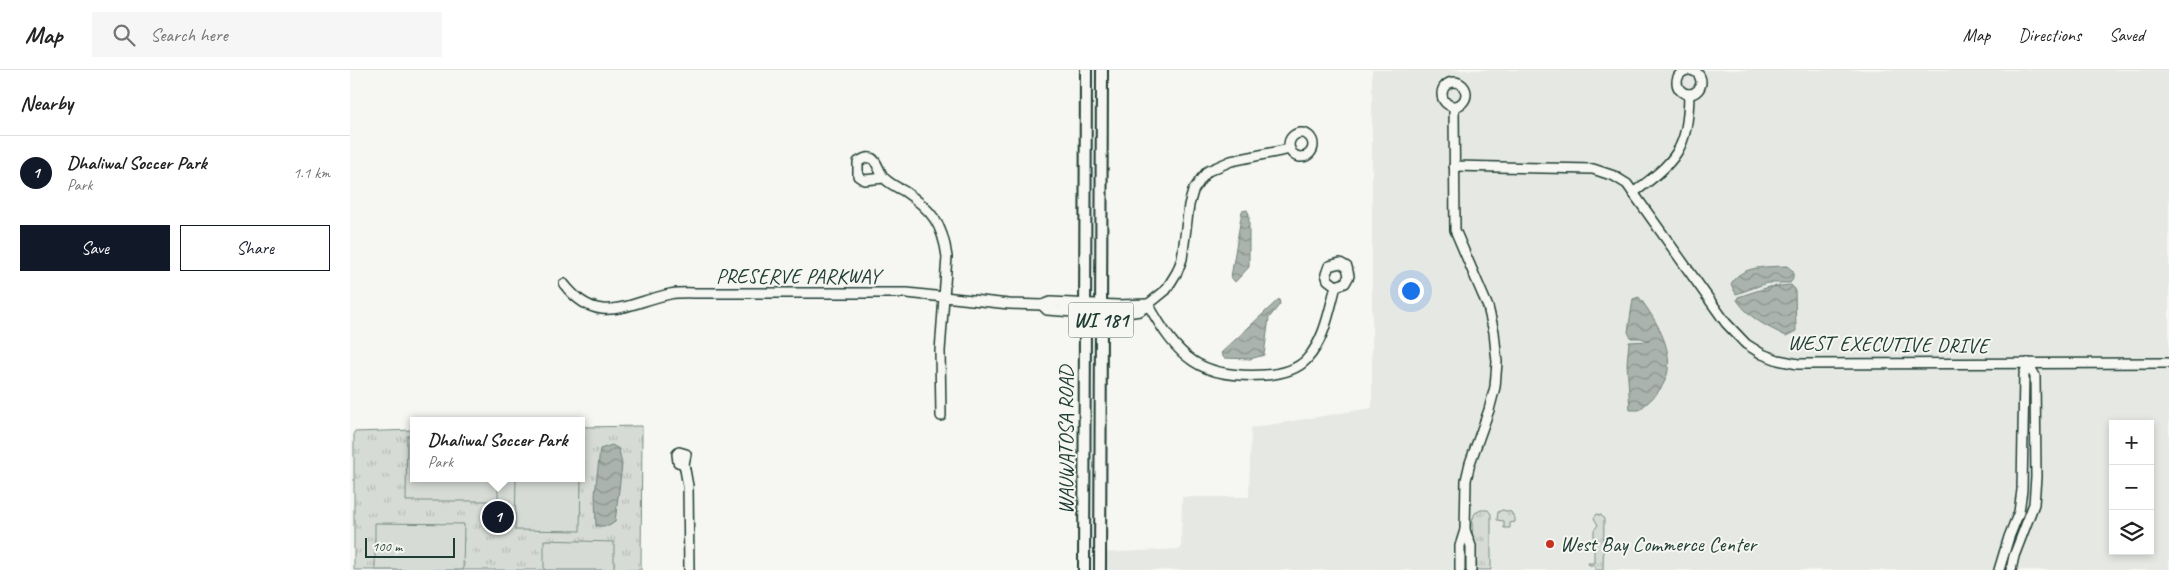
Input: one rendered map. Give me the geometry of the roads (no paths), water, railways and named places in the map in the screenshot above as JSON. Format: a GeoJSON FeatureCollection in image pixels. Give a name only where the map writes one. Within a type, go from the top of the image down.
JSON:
{"type":"FeatureCollection","features":[{"type":"Feature","properties":{"kind":"main road","name":"WAUWATOSA ROAD"},"geometry":{"type":"LineString","coordinates":[[1084,570],[1086,70]]}},
{"type":"Feature","properties":{"kind":"main road","name":"WAUWATOSA ROAD"},"geometry":{"type":"LineString","coordinates":[[1100,570],[1102,70]]}},
{"type":"Feature","properties":{"kind":"main road"},"geometry":{"type":"LineString","coordinates":[[1084,540],[1090,552],[1091,570]]}},
{"type":"Feature","properties":{"kind":"street"},"geometry":{"type":"LineString","coordinates":[[1633,194],[1669,166],[1676,155],[1683,140],[1689,116],[1690,94]]}},
{"type":"Feature","properties":{"kind":"street"},"geometry":{"type":"LineString","coordinates":[[1454,107],[1455,230],[1488,307],[1497,351],[1495,387],[1466,480],[1465,530],[1460,546],[1460,570]]}},
{"type":"Feature","properties":{"kind":"street","name":"PRESERVE PARKWAY"},"geometry":{"type":"LineString","coordinates":[[564,284],[575,298],[596,308],[617,310],[671,294],[906,293],[1009,304],[1042,305],[1050,302],[1101,309],[1113,315],[1132,313],[1140,311],[1166,290],[1178,272],[1182,259],[1189,205],[1193,191],[1200,179],[1208,171],[1231,161],[1290,149]]}},
{"type":"Feature","properties":{"kind":"street","name":"WEST EXECUTIVE DRIVE"},"geometry":{"type":"LineString","coordinates":[[1454,166],[1592,169],[1614,176],[1627,184],[1726,323],[1746,344],[1762,354],[1798,364],[2169,363]]}},
{"type":"Feature","properties":{"kind":"street"},"geometry":{"type":"LineString","coordinates":[[884,178],[929,209],[938,223],[945,242],[947,256],[940,350],[941,416]]}},
{"type":"Feature","properties":{"kind":"street"},"geometry":{"type":"LineString","coordinates":[[1148,304],[1165,334],[1185,356],[1201,366],[1232,376],[1274,374],[1291,371],[1306,361],[1315,349],[1321,338],[1336,286]]}},
{"type":"Feature","properties":{"kind":"street"},"geometry":{"type":"LineString","coordinates":[[1998,570],[2020,505],[2023,477],[2024,375],[2028,363]]}},
{"type":"Feature","properties":{"kind":"street"},"geometry":{"type":"LineString","coordinates":[[2011,570],[2014,556],[2034,504],[2036,477],[2035,376],[2028,363]]}},
{"type":"Feature","properties":{"kind":"street"},"geometry":{"type":"LineString","coordinates":[[684,464],[688,486],[688,570]]}},
{"type":"Feature","properties":{"kind":"street"},"geometry":{"type":"LineString","coordinates":[[1465,530],[1471,546],[1471,570]]}},
{"type":"Feature","properties":{"kind":"water"},"geometry":{"type":"Polygon","coordinates":[[[1247,210],[1249,214],[1249,267],[1235,282],[1231,277],[1242,211],[1247,210]]]}},
{"type":"Feature","properties":{"kind":"water"},"geometry":{"type":"Polygon","coordinates":[[[1787,266],[1793,271],[1793,279],[1790,283],[1767,283],[1736,294],[1731,284],[1741,273],[1748,270],[1787,266]]]}},
{"type":"Feature","properties":{"kind":"water"},"geometry":{"type":"Polygon","coordinates":[[[1791,285],[1795,289],[1796,331],[1786,336],[1753,317],[1737,300],[1738,297],[1769,287],[1791,285]]]}},
{"type":"Feature","properties":{"kind":"water"},"geometry":{"type":"Polygon","coordinates":[[[1639,297],[1659,329],[1668,353],[1669,365],[1667,377],[1656,394],[1639,410],[1630,410],[1627,363],[1629,342],[1649,341],[1641,338],[1631,338],[1628,332],[1633,299],[1639,297]]]}},
{"type":"Feature","properties":{"kind":"water"},"geometry":{"type":"Polygon","coordinates":[[[1279,299],[1280,304],[1269,318],[1264,355],[1250,359],[1224,358],[1221,353],[1279,299]]]}},
{"type":"Feature","properties":{"kind":"water"},"geometry":{"type":"Polygon","coordinates":[[[612,445],[619,449],[622,465],[615,522],[609,526],[596,526],[595,495],[600,449],[612,445]]]}},
{"type":"Feature","properties":{"kind":"place","name":"Dhaliwal Soccer Park"},"geometry":{"type":"Point","coordinates":[498,517]}},
{"type":"Feature","properties":{"kind":"place","name":"West Bay Commerce Center"},"geometry":{"type":"Point","coordinates":[1550,544]}}]}
